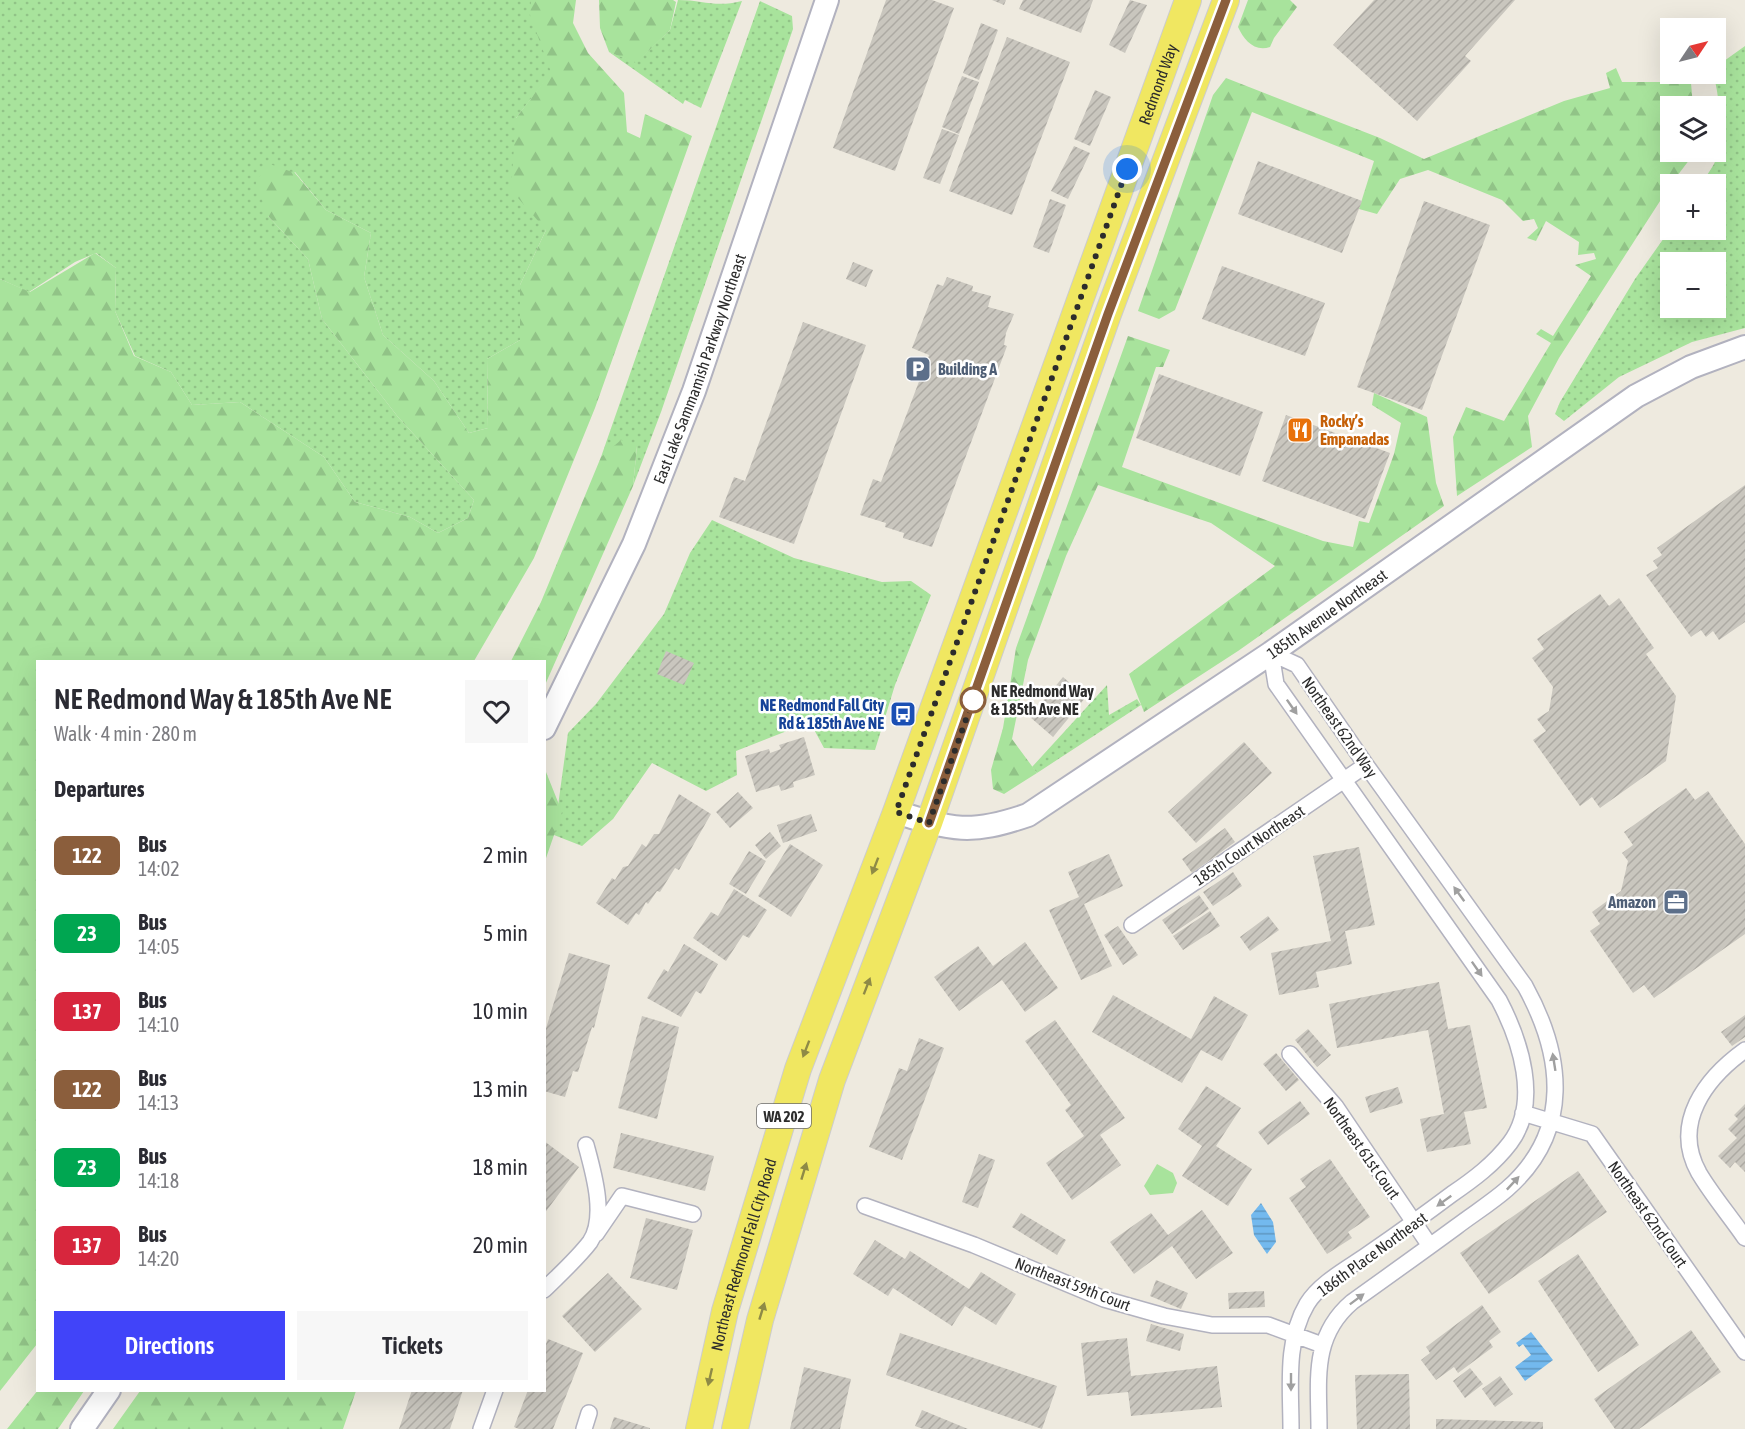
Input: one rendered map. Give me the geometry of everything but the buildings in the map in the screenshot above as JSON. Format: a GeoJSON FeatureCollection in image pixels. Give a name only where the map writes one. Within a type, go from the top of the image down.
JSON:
{"type":"FeatureCollection","features":[{"type":"Feature","properties":{"kind":"main road","name":"Redmond Way"},"geometry":{"type":"LineString","coordinates":[[896,812],[1188,0]]}},
{"type":"Feature","properties":{"kind":"main road","name":"Redmond Way"},"geometry":{"type":"LineString","coordinates":[[929,823],[1108,314],[1226,0]]}},
{"type":"Feature","properties":{"kind":"main road","name":"Northeast Redmond Fall City Road"},"geometry":{"type":"LineString","coordinates":[[699,1429],[725,1311],[798,1069],[896,812]]}},
{"type":"Feature","properties":{"kind":"main road","name":"Northeast Redmond Fall City Road"},"geometry":{"type":"LineString","coordinates":[[735,1429],[760,1320],[832,1080],[929,823]]}},
{"type":"Feature","properties":{"kind":"street","name":"East Lake Sammamish Parkway Northeast"},"geometry":{"type":"LineString","coordinates":[[546,724],[634,544],[694,391],[827,0]]}},
{"type":"Feature","properties":{"kind":"street","name":"185th Avenue Northeast"},"geometry":{"type":"LineString","coordinates":[[896,812],[952,829],[993,827],[1028,815],[1271,653],[1636,396],[1691,367],[1745,347]]}},
{"type":"Feature","properties":{"kind":"street","name":"Northeast 62nd Way"},"geometry":{"type":"LineString","coordinates":[[1271,653],[1298,665],[1366,765],[1525,986],[1540,1013],[1551,1043],[1557,1080],[1550,1120]]}},
{"type":"Feature","properties":{"kind":"street","name":"Northeast 62nd Way"},"geometry":{"type":"LineString","coordinates":[[1271,653],[1276,684],[1499,1000],[1513,1027],[1522,1058],[1525,1087],[1523,1113]]}},
{"type":"Feature","properties":{"kind":"street","name":"185th Court Northeast"},"geometry":{"type":"LineString","coordinates":[[1132,925],[1366,765]]}},
{"type":"Feature","properties":{"kind":"street"},"geometry":{"type":"LineString","coordinates":[[1742,1234],[1698,1171],[1689,1136],[1692,1113],[1705,1087],[1727,1063],[1745,1050]]}},
{"type":"Feature","properties":{"kind":"street","name":"Northeast 61st Court"},"geometry":{"type":"LineString","coordinates":[[1290,1054],[1336,1107],[1430,1246]]}},
{"type":"Feature","properties":{"kind":"street","name":"Northeast 62nd Court"},"geometry":{"type":"LineString","coordinates":[[1523,1113],[1592,1134],[1745,1352]]}},
{"type":"Feature","properties":{"kind":"street","name":"186th Place Northeast"},"geometry":{"type":"LineString","coordinates":[[1291,1429],[1291,1362],[1294,1336],[1308,1304],[1322,1287],[1489,1168],[1512,1141],[1523,1113]]}},
{"type":"Feature","properties":{"kind":"street","name":"186th Place Northeast"},"geometry":{"type":"LineString","coordinates":[[1319,1429],[1322,1345],[1343,1310],[1508,1188],[1536,1156],[1550,1120]]}},
{"type":"Feature","properties":{"kind":"street"},"geometry":{"type":"LineString","coordinates":[[586,1145],[596,1182],[597,1226],[591,1241]]}},
{"type":"Feature","properties":{"kind":"street"},"geometry":{"type":"LineString","coordinates":[[546,1288],[591,1241],[622,1196],[693,1214]]}},
{"type":"Feature","properties":{"kind":"street","name":"Northeast 59th Court"},"geometry":{"type":"LineString","coordinates":[[866,1206],[974,1245],[1104,1299],[1164,1316],[1212,1325],[1268,1325],[1322,1345]]}},
{"type":"Feature","properties":{"kind":"street"},"geometry":{"type":"LineString","coordinates":[[82,1429],[108,1392]]}},
{"type":"Feature","properties":{"kind":"street"},"geometry":{"type":"LineString","coordinates":[[482,1429],[494,1392]]}},
{"type":"Feature","properties":{"kind":"street"},"geometry":{"type":"LineString","coordinates":[[584,1429],[589,1413]]}},
{"type":"Feature","properties":{"kind":"green space"},"geometry":{"type":"Polygon","coordinates":[[[0,0],[531,0],[531,15],[552,72],[516,118],[546,230],[520,285],[520,340],[487,359],[488,428],[469,433],[434,381],[383,335],[364,277],[371,233],[326,210],[295,172],[268,216],[308,259],[322,319],[398,417],[474,500],[468,518],[438,533],[410,517],[355,502],[324,457],[240,402],[192,405],[171,372],[135,356],[115,311],[116,268],[96,253],[75,262],[29,292],[0,279],[0,0]]]}},
{"type":"Feature","properties":{"kind":"green space"},"geometry":{"type":"Polygon","coordinates":[[[531,0],[576,0],[573,23],[588,53],[624,93],[627,132],[640,138],[645,114],[692,136],[595,408],[534,558],[475,660],[36,660],[36,1345],[0,1391],[0,279],[30,292],[95,253],[116,268],[115,311],[134,356],[171,372],[192,405],[240,402],[324,457],[355,502],[410,517],[438,533],[468,518],[474,500],[398,417],[322,319],[308,259],[268,216],[256,183],[267,163],[295,173],[326,210],[371,233],[364,277],[383,335],[434,381],[469,433],[488,428],[487,359],[520,340],[520,285],[546,230],[511,190],[516,118],[551,72],[530,15],[531,0]]]}},
{"type":"Feature","properties":{"kind":"green space"},"geometry":{"type":"Polygon","coordinates":[[[599,0],[673,0],[676,2],[670,30],[636,63],[609,52],[600,28],[599,0]]]}},
{"type":"Feature","properties":{"kind":"green space"},"geometry":{"type":"Polygon","coordinates":[[[678,0],[717,4],[742,1],[701,108],[685,100],[683,104],[609,52],[636,62],[670,30],[678,0]]]}},
{"type":"Feature","properties":{"kind":"green space"},"geometry":{"type":"Polygon","coordinates":[[[1248,0],[1290,0],[1297,7],[1270,47],[1259,48],[1250,44],[1238,27],[1248,0]]]}},
{"type":"Feature","properties":{"kind":"green space"},"geometry":{"type":"Polygon","coordinates":[[[760,1],[792,16],[793,29],[661,412],[633,486],[637,446],[601,457],[760,1]]]}},
{"type":"Feature","properties":{"kind":"green space"},"geometry":{"type":"Polygon","coordinates":[[[1745,46],[1745,328],[1692,342],[1619,377],[1564,421],[1555,414],[1560,402],[1635,279],[1663,240],[1726,240],[1726,174],[1707,174],[1715,162],[1726,162],[1726,96],[1718,96],[1716,84],[1726,84],[1726,60],[1745,46]]]}},
{"type":"Feature","properties":{"kind":"green space"},"geometry":{"type":"Polygon","coordinates":[[[1616,68],[1622,82],[1691,84],[1692,96],[1660,96],[1660,162],[1688,162],[1679,174],[1660,174],[1660,201],[1559,358],[1528,416],[1532,447],[1457,496],[1453,437],[1466,407],[1504,421],[1551,343],[1536,334],[1541,329],[1553,336],[1591,276],[1575,265],[1596,259],[1594,253],[1578,255],[1579,242],[1546,221],[1536,241],[1527,238],[1538,228],[1534,219],[1523,221],[1502,200],[1428,170],[1400,179],[1377,214],[1359,209],[1374,161],[1252,112],[1175,310],[1159,319],[1138,311],[1213,95],[1226,78],[1380,138],[1424,159],[1564,101],[1610,88],[1606,73],[1616,68]]]}},
{"type":"Feature","properties":{"kind":"green space"},"geometry":{"type":"Polygon","coordinates":[[[1128,336],[1170,350],[1163,367],[1156,367],[1122,467],[1323,541],[1353,547],[1359,521],[1369,523],[1394,454],[1401,423],[1372,405],[1374,393],[1427,417],[1436,483],[1444,506],[1238,651],[1144,712],[1129,674],[1275,566],[1211,523],[1098,485],[1066,556],[1028,660],[1012,739],[1037,773],[1004,794],[993,789],[991,770],[1003,728],[1016,648],[1128,336]]]}},
{"type":"Feature","properties":{"kind":"green space"},"geometry":{"type":"Polygon","coordinates":[[[621,440],[637,446],[633,486],[546,683],[546,660],[512,660],[541,602],[601,457],[621,440]]]}},
{"type":"Feature","properties":{"kind":"green space"},"geometry":{"type":"Polygon","coordinates":[[[712,520],[794,558],[882,582],[911,581],[931,595],[895,685],[875,750],[824,748],[810,722],[736,751],[737,775],[706,791],[652,763],[613,819],[582,846],[554,835],[568,733],[596,704],[664,614],[690,553],[712,520]]]}},
{"type":"Feature","properties":{"kind":"green space"},"geometry":{"type":"Polygon","coordinates":[[[1107,685],[1109,715],[1137,699],[1141,705],[1037,773],[1032,767],[1107,685]]]}},
{"type":"Feature","properties":{"kind":"green space"},"geometry":{"type":"Polygon","coordinates":[[[546,772],[562,812],[546,858],[546,772]]]}},
{"type":"Feature","properties":{"kind":"green space"},"geometry":{"type":"Polygon","coordinates":[[[1157,1164],[1173,1173],[1177,1183],[1173,1193],[1150,1195],[1144,1186],[1157,1164]]]}},
{"type":"Feature","properties":{"kind":"green space"},"geometry":{"type":"Polygon","coordinates":[[[36,1392],[83,1392],[58,1429],[7,1429],[36,1392]]]}},
{"type":"Feature","properties":{"kind":"green space"},"geometry":{"type":"Polygon","coordinates":[[[139,1392],[356,1392],[343,1429],[113,1429],[139,1392]]]}},
{"type":"Feature","properties":{"kind":"water"},"geometry":{"type":"Polygon","coordinates":[[[1261,1203],[1273,1222],[1276,1242],[1267,1254],[1254,1235],[1251,1215],[1261,1203]]]}},
{"type":"Feature","properties":{"kind":"water"},"geometry":{"type":"Polygon","coordinates":[[[1531,1332],[1553,1360],[1525,1381],[1515,1367],[1531,1355],[1523,1344],[1519,1347],[1516,1343],[1531,1332]]]}},
{"type":"Feature","properties":{"kind":"bus line","name":"122"},"geometry":{"type":"LineString","coordinates":[[929,823],[1108,314],[1226,0]]}},
{"type":"Feature","properties":{"kind":"place","name":"Building A"},"geometry":{"type":"Point","coordinates":[918,369]}},
{"type":"Feature","properties":{"kind":"place","name":"Rocky’s Empanadas"},"geometry":{"type":"Point","coordinates":[1300,430]}},
{"type":"Feature","properties":{"kind":"place","name":"NE Redmond Way & 185th Ave NE"},"geometry":{"type":"Point","coordinates":[973,700]}},
{"type":"Feature","properties":{"kind":"place","name":"NE Redmond Fall City Rd & 185th Ave NE"},"geometry":{"type":"Point","coordinates":[903,714]}},
{"type":"Feature","properties":{"kind":"place","name":"Amazon"},"geometry":{"type":"Point","coordinates":[1676,902]}},
{"type":"Feature","properties":{"kind":"route"},"geometry":{"type":"LineString","coordinates":[[973,700],[929,823],[896,812],[1127,169]]}}]}
